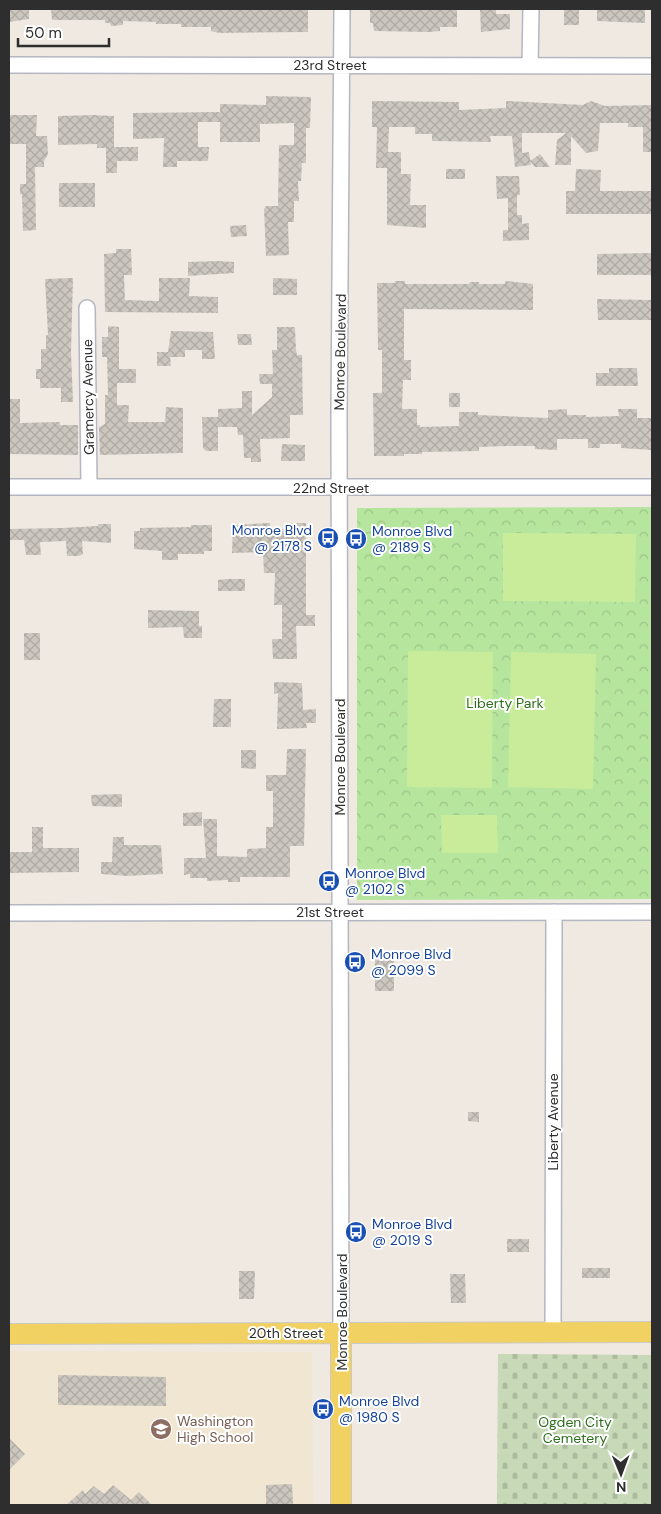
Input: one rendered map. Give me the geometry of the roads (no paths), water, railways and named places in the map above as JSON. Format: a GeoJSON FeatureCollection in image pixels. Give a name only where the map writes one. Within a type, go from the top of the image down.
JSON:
{"type":"FeatureCollection","features":[{"type":"Feature","properties":{"kind":"main road","name":"20th Street"},"geometry":{"type":"LineString","coordinates":[[9,1334],[652,1332]]}},
{"type":"Feature","properties":{"kind":"main road","name":"Monroe Boulevard"},"geometry":{"type":"LineString","coordinates":[[341,1333],[341,1505]]}},
{"type":"Feature","properties":{"kind":"street","name":"Monroe Boulevard"},"geometry":{"type":"LineString","coordinates":[[341,1333],[340,488],[342,9]]}},
{"type":"Feature","properties":{"kind":"street"},"geometry":{"type":"LineString","coordinates":[[530,66],[531,9]]}},
{"type":"Feature","properties":{"kind":"street","name":"23rd Street"},"geometry":{"type":"LineString","coordinates":[[9,65],[652,66]]}},
{"type":"Feature","properties":{"kind":"street","name":"Gramercy Avenue"},"geometry":{"type":"LineString","coordinates":[[87,308],[89,487]]}},
{"type":"Feature","properties":{"kind":"street","name":"22nd Street"},"geometry":{"type":"LineString","coordinates":[[9,487],[652,487]]}},
{"type":"Feature","properties":{"kind":"street","name":"Liberty Avenue"},"geometry":{"type":"LineString","coordinates":[[553,1332],[554,912]]}},
{"type":"Feature","properties":{"kind":"street","name":"21st Street"},"geometry":{"type":"LineString","coordinates":[[9,913],[652,912]]}},
{"type":"Feature","properties":{"kind":"place","name":"Monroe Blvd @ 2178 S"},"geometry":{"type":"Point","coordinates":[328,538]}},
{"type":"Feature","properties":{"kind":"place","name":"Monroe Blvd @ 2189 S"},"geometry":{"type":"Point","coordinates":[356,539]}},
{"type":"Feature","properties":{"kind":"place","name":"Monroe Blvd @ 2102 S"},"geometry":{"type":"Point","coordinates":[329,881]}},
{"type":"Feature","properties":{"kind":"place","name":"Monroe Blvd @ 2099 S"},"geometry":{"type":"Point","coordinates":[355,962]}},
{"type":"Feature","properties":{"kind":"place","name":"Monroe Blvd @ 2019 S"},"geometry":{"type":"Point","coordinates":[356,1232]}},
{"type":"Feature","properties":{"kind":"place","name":"Monroe Blvd @ 1980 S"},"geometry":{"type":"Point","coordinates":[323,1409]}},
{"type":"Feature","properties":{"kind":"place","name":"Washington High School"},"geometry":{"type":"Point","coordinates":[161,1429]}},
{"type":"Feature","properties":{"kind":"park label","name":"Liberty Park"},"geometry":{"type":"Point","coordinates":[505,703]}},
{"type":"Feature","properties":{"kind":"park label","name":"Ogden City Cemetery"},"geometry":{"type":"Point","coordinates":[575,1430]}}]}
